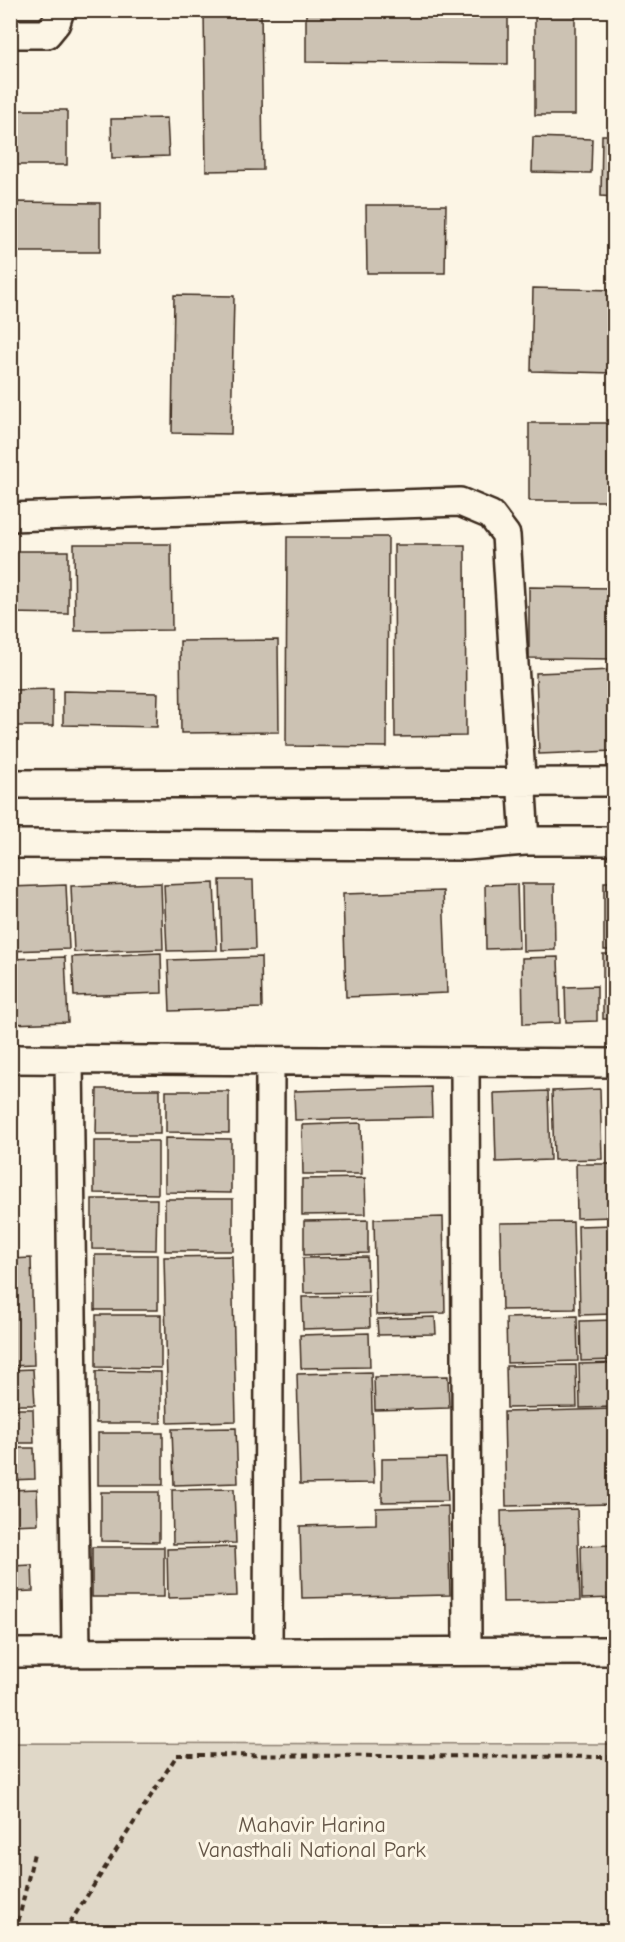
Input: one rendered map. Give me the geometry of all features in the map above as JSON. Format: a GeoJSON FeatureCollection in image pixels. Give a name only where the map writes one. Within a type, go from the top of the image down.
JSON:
{"type":"FeatureCollection","features":[{"type":"Feature","properties":{"kind":"street"},"geometry":{"type":"LineString","coordinates":[[10,34],[47,34],[56,23],[60,10]]}},
{"type":"Feature","properties":{"kind":"street"},"geometry":{"type":"LineString","coordinates":[[10,517],[460,502],[491,515],[506,535],[525,841]]}},
{"type":"Feature","properties":{"kind":"street"},"geometry":{"type":"LineString","coordinates":[[10,784],[615,782]]}},
{"type":"Feature","properties":{"kind":"street"},"geometry":{"type":"LineString","coordinates":[[10,844],[467,846],[525,841],[615,841]]}},
{"type":"Feature","properties":{"kind":"street"},"geometry":{"type":"LineString","coordinates":[[10,1059],[615,1062]]}},
{"type":"Feature","properties":{"kind":"street"},"geometry":{"type":"LineString","coordinates":[[69,1060],[76,1653]]}},
{"type":"Feature","properties":{"kind":"street"},"geometry":{"type":"LineString","coordinates":[[268,1652],[270,1061]]}},
{"type":"Feature","properties":{"kind":"street"},"geometry":{"type":"LineString","coordinates":[[465,1062],[466,1652]]}},
{"type":"Feature","properties":{"kind":"street"},"geometry":{"type":"LineString","coordinates":[[10,1653],[615,1651]]}},
{"type":"Feature","properties":{"kind":"path"},"geometry":{"type":"LineString","coordinates":[[64,1932],[177,1755],[615,1757]]}},
{"type":"Feature","properties":{"kind":"path"},"geometry":{"type":"LineString","coordinates":[[16,1932],[34,1853]]}},
{"type":"Feature","properties":{"kind":"green space","name":"Mahavir Harina Vanasthali National Park"},"geometry":{"type":"Polygon","coordinates":[[[11,1743],[614,1744],[614,1931],[11,1931],[11,1743]]]}},
{"type":"Feature","properties":{"kind":"building"},"geometry":{"type":"Polygon","coordinates":[[[204,10],[261,10],[263,170],[206,171],[204,10]]]}},
{"type":"Feature","properties":{"kind":"building"},"geometry":{"type":"Polygon","coordinates":[[[306,10],[508,10],[508,64],[306,62],[306,10]]]}},
{"type":"Feature","properties":{"kind":"building"},"geometry":{"type":"Polygon","coordinates":[[[535,10],[575,10],[575,115],[535,115],[535,10]]]}},
{"type":"Feature","properties":{"kind":"building"},"geometry":{"type":"Polygon","coordinates":[[[10,110],[67,110],[67,165],[10,165],[10,110]]]}},
{"type":"Feature","properties":{"kind":"building"},"geometry":{"type":"Polygon","coordinates":[[[167,118],[169,156],[112,158],[111,119],[167,118]]]}},
{"type":"Feature","properties":{"kind":"building"},"geometry":{"type":"Polygon","coordinates":[[[602,135],[614,135],[614,197],[601,196],[602,135]]]}},
{"type":"Feature","properties":{"kind":"building"},"geometry":{"type":"Polygon","coordinates":[[[533,137],[592,139],[591,173],[532,172],[533,137]]]}},
{"type":"Feature","properties":{"kind":"building"},"geometry":{"type":"Polygon","coordinates":[[[12,202],[100,203],[100,252],[12,252],[12,202]]]}},
{"type":"Feature","properties":{"kind":"building"},"geometry":{"type":"Polygon","coordinates":[[[366,205],[446,205],[445,273],[367,273],[366,205]]]}},
{"type":"Feature","properties":{"kind":"building"},"geometry":{"type":"Polygon","coordinates":[[[533,288],[614,290],[614,373],[531,371],[533,288]]]}},
{"type":"Feature","properties":{"kind":"building"},"geometry":{"type":"Polygon","coordinates":[[[174,295],[234,296],[231,434],[172,433],[174,295]]]}},
{"type":"Feature","properties":{"kind":"building"},"geometry":{"type":"Polygon","coordinates":[[[529,423],[614,423],[614,501],[529,501],[529,423]]]}},
{"type":"Feature","properties":{"kind":"building"},"geometry":{"type":"Polygon","coordinates":[[[287,537],[388,537],[387,747],[286,746],[287,537]]]}},
{"type":"Feature","properties":{"kind":"building"},"geometry":{"type":"Polygon","coordinates":[[[74,544],[171,544],[172,630],[75,631],[74,544]]]}},
{"type":"Feature","properties":{"kind":"building"},"geometry":{"type":"Polygon","coordinates":[[[394,545],[465,545],[466,736],[395,737],[394,545]]]}},
{"type":"Feature","properties":{"kind":"building"},"geometry":{"type":"Polygon","coordinates":[[[10,551],[68,551],[68,614],[10,613],[10,551]]]}},
{"type":"Feature","properties":{"kind":"building"},"geometry":{"type":"Polygon","coordinates":[[[529,587],[614,588],[614,659],[529,658],[529,587]]]}},
{"type":"Feature","properties":{"kind":"building"},"geometry":{"type":"Polygon","coordinates":[[[278,640],[279,732],[181,733],[180,641],[278,640]]]}},
{"type":"Feature","properties":{"kind":"building"},"geometry":{"type":"Polygon","coordinates":[[[614,670],[614,751],[539,754],[536,673],[614,670]]]}},
{"type":"Feature","properties":{"kind":"building"},"geometry":{"type":"Polygon","coordinates":[[[53,689],[53,726],[10,726],[10,690],[53,689]]]}},
{"type":"Feature","properties":{"kind":"building"},"geometry":{"type":"Polygon","coordinates":[[[63,691],[158,693],[157,727],[63,725],[63,691]]]}},
{"type":"Feature","properties":{"kind":"building"},"geometry":{"type":"Polygon","coordinates":[[[220,880],[253,880],[255,949],[222,950],[220,880]]]}},
{"type":"Feature","properties":{"kind":"building"},"geometry":{"type":"Polygon","coordinates":[[[604,882],[614,882],[614,950],[604,950],[604,882]]]}},
{"type":"Feature","properties":{"kind":"building"},"geometry":{"type":"Polygon","coordinates":[[[161,883],[163,949],[74,952],[71,886],[161,883]]]}},
{"type":"Feature","properties":{"kind":"building"},"geometry":{"type":"Polygon","coordinates":[[[214,883],[217,950],[167,951],[164,885],[214,883]]]}},
{"type":"Feature","properties":{"kind":"building"},"geometry":{"type":"Polygon","coordinates":[[[517,884],[519,948],[486,949],[485,885],[517,884]]]}},
{"type":"Feature","properties":{"kind":"building"},"geometry":{"type":"Polygon","coordinates":[[[522,884],[554,884],[555,950],[523,951],[522,884]]]}},
{"type":"Feature","properties":{"kind":"building"},"geometry":{"type":"Polygon","coordinates":[[[66,885],[69,949],[10,951],[10,887],[66,885]]]}},
{"type":"Feature","properties":{"kind":"building"},"geometry":{"type":"Polygon","coordinates":[[[443,891],[447,993],[346,997],[343,894],[443,891]]]}},
{"type":"Feature","properties":{"kind":"building"},"geometry":{"type":"Polygon","coordinates":[[[161,953],[162,993],[74,996],[72,957],[161,953]]]}},
{"type":"Feature","properties":{"kind":"building"},"geometry":{"type":"Polygon","coordinates":[[[603,954],[614,954],[614,1019],[603,1019],[603,954]]]}},
{"type":"Feature","properties":{"kind":"building"},"geometry":{"type":"Polygon","coordinates":[[[65,957],[68,1022],[10,1024],[10,959],[65,957]]]}},
{"type":"Feature","properties":{"kind":"building"},"geometry":{"type":"Polygon","coordinates":[[[261,957],[262,1008],[170,1011],[168,960],[261,957]]]}},
{"type":"Feature","properties":{"kind":"building"},"geometry":{"type":"Polygon","coordinates":[[[558,957],[560,1023],[523,1024],[522,958],[558,957]]]}},
{"type":"Feature","properties":{"kind":"building"},"geometry":{"type":"Polygon","coordinates":[[[597,986],[597,1021],[566,1022],[565,987],[597,986]]]}},
{"type":"Feature","properties":{"kind":"building"},"geometry":{"type":"Polygon","coordinates":[[[431,1087],[432,1117],[295,1120],[294,1091],[431,1087]]]}},
{"type":"Feature","properties":{"kind":"building"},"geometry":{"type":"Polygon","coordinates":[[[97,1089],[160,1089],[160,1134],[96,1134],[97,1089]]]}},
{"type":"Feature","properties":{"kind":"building"},"geometry":{"type":"Polygon","coordinates":[[[600,1089],[602,1159],[554,1160],[552,1091],[600,1089]]]}},
{"type":"Feature","properties":{"kind":"building"},"geometry":{"type":"Polygon","coordinates":[[[166,1091],[229,1091],[229,1133],[166,1132],[166,1091]]]}},
{"type":"Feature","properties":{"kind":"building"},"geometry":{"type":"Polygon","coordinates":[[[548,1091],[550,1160],[496,1162],[494,1093],[548,1091]]]}},
{"type":"Feature","properties":{"kind":"building"},"geometry":{"type":"Polygon","coordinates":[[[361,1123],[362,1174],[303,1174],[302,1125],[361,1123]]]}},
{"type":"Feature","properties":{"kind":"building"},"geometry":{"type":"Polygon","coordinates":[[[165,1138],[231,1139],[231,1193],[165,1192],[165,1138]]]}},
{"type":"Feature","properties":{"kind":"building"},"geometry":{"type":"Polygon","coordinates":[[[94,1141],[158,1141],[158,1194],[94,1193],[94,1141]]]}},
{"type":"Feature","properties":{"kind":"building"},"geometry":{"type":"Polygon","coordinates":[[[576,1164],[614,1164],[614,1217],[577,1218],[576,1164]]]}},
{"type":"Feature","properties":{"kind":"building"},"geometry":{"type":"Polygon","coordinates":[[[365,1178],[366,1214],[302,1215],[302,1179],[365,1178]]]}},
{"type":"Feature","properties":{"kind":"building"},"geometry":{"type":"Polygon","coordinates":[[[92,1199],[157,1199],[156,1250],[92,1249],[92,1199]]]}},
{"type":"Feature","properties":{"kind":"building"},"geometry":{"type":"Polygon","coordinates":[[[165,1199],[233,1199],[233,1251],[165,1251],[165,1199]]]}},
{"type":"Feature","properties":{"kind":"building"},"geometry":{"type":"Polygon","coordinates":[[[443,1217],[445,1313],[376,1315],[374,1219],[443,1217]]]}},
{"type":"Feature","properties":{"kind":"building"},"geometry":{"type":"Polygon","coordinates":[[[368,1220],[368,1253],[304,1255],[304,1221],[368,1220]]]}},
{"type":"Feature","properties":{"kind":"building"},"geometry":{"type":"Polygon","coordinates":[[[573,1222],[575,1309],[502,1310],[500,1223],[573,1222]]]}},
{"type":"Feature","properties":{"kind":"building"},"geometry":{"type":"Polygon","coordinates":[[[614,1225],[614,1314],[580,1315],[578,1226],[614,1225]]]}},
{"type":"Feature","properties":{"kind":"building"},"geometry":{"type":"Polygon","coordinates":[[[95,1255],[158,1255],[158,1310],[95,1310],[95,1255]]]}},
{"type":"Feature","properties":{"kind":"building"},"geometry":{"type":"Polygon","coordinates":[[[232,1256],[236,1421],[168,1423],[164,1257],[232,1256]]]}},
{"type":"Feature","properties":{"kind":"building"},"geometry":{"type":"Polygon","coordinates":[[[367,1257],[368,1292],[304,1293],[303,1258],[367,1257]]]}},
{"type":"Feature","properties":{"kind":"building"},"geometry":{"type":"Polygon","coordinates":[[[31,1258],[34,1365],[10,1366],[10,1259],[31,1258]]]}},
{"type":"Feature","properties":{"kind":"building"},"geometry":{"type":"Polygon","coordinates":[[[369,1296],[370,1327],[303,1329],[302,1297],[369,1296]]]}},
{"type":"Feature","properties":{"kind":"building"},"geometry":{"type":"Polygon","coordinates":[[[96,1315],[161,1315],[161,1368],[96,1367],[96,1315]]]}},
{"type":"Feature","properties":{"kind":"building"},"geometry":{"type":"Polygon","coordinates":[[[577,1316],[578,1361],[507,1363],[506,1318],[577,1316]]]}},
{"type":"Feature","properties":{"kind":"building"},"geometry":{"type":"Polygon","coordinates":[[[435,1317],[436,1334],[378,1335],[377,1319],[435,1317]]]}},
{"type":"Feature","properties":{"kind":"building"},"geometry":{"type":"Polygon","coordinates":[[[614,1320],[614,1360],[581,1361],[580,1321],[614,1320]]]}},
{"type":"Feature","properties":{"kind":"building"},"geometry":{"type":"Polygon","coordinates":[[[369,1333],[370,1367],[301,1368],[300,1335],[369,1333]]]}},
{"type":"Feature","properties":{"kind":"building"},"geometry":{"type":"Polygon","coordinates":[[[614,1363],[614,1407],[580,1408],[579,1364],[614,1363]]]}},
{"type":"Feature","properties":{"kind":"building"},"geometry":{"type":"Polygon","coordinates":[[[576,1365],[577,1407],[507,1408],[506,1366],[576,1365]]]}},
{"type":"Feature","properties":{"kind":"building"},"geometry":{"type":"Polygon","coordinates":[[[33,1369],[35,1405],[10,1405],[10,1370],[33,1369]]]}},
{"type":"Feature","properties":{"kind":"building"},"geometry":{"type":"Polygon","coordinates":[[[96,1371],[161,1372],[161,1423],[96,1423],[96,1371]]]}},
{"type":"Feature","properties":{"kind":"building"},"geometry":{"type":"Polygon","coordinates":[[[371,1372],[374,1483],[300,1484],[297,1374],[371,1372]]]}},
{"type":"Feature","properties":{"kind":"building"},"geometry":{"type":"Polygon","coordinates":[[[448,1376],[449,1408],[375,1410],[374,1377],[448,1376]]]}},
{"type":"Feature","properties":{"kind":"building"},"geometry":{"type":"Polygon","coordinates":[[[10,1409],[33,1409],[34,1443],[10,1443],[10,1409]]]}},
{"type":"Feature","properties":{"kind":"building"},"geometry":{"type":"Polygon","coordinates":[[[614,1409],[614,1504],[506,1506],[504,1412],[614,1409]]]}},
{"type":"Feature","properties":{"kind":"building"},"geometry":{"type":"Polygon","coordinates":[[[236,1428],[238,1483],[174,1485],[172,1429],[236,1428]]]}},
{"type":"Feature","properties":{"kind":"building"},"geometry":{"type":"Polygon","coordinates":[[[98,1433],[163,1433],[163,1485],[98,1485],[98,1433]]]}},
{"type":"Feature","properties":{"kind":"building"},"geometry":{"type":"Polygon","coordinates":[[[10,1448],[34,1448],[35,1479],[10,1480],[10,1448]]]}},
{"type":"Feature","properties":{"kind":"building"},"geometry":{"type":"Polygon","coordinates":[[[446,1458],[448,1501],[382,1502],[382,1459],[446,1458]]]}},
{"type":"Feature","properties":{"kind":"building"},"geometry":{"type":"Polygon","coordinates":[[[37,1489],[38,1524],[10,1525],[10,1490],[37,1489]]]}},
{"type":"Feature","properties":{"kind":"building"},"geometry":{"type":"Polygon","coordinates":[[[234,1489],[236,1543],[173,1544],[172,1490],[234,1489]]]}},
{"type":"Feature","properties":{"kind":"building"},"geometry":{"type":"Polygon","coordinates":[[[101,1492],[159,1492],[159,1542],[101,1541],[101,1492]]]}},
{"type":"Feature","properties":{"kind":"building"},"geometry":{"type":"Polygon","coordinates":[[[448,1506],[450,1595],[302,1598],[300,1526],[376,1524],[376,1508],[448,1506]]]}},
{"type":"Feature","properties":{"kind":"building"},"geometry":{"type":"Polygon","coordinates":[[[577,1509],[580,1601],[503,1602],[501,1511],[577,1509]]]}},
{"type":"Feature","properties":{"kind":"building"},"geometry":{"type":"Polygon","coordinates":[[[614,1545],[614,1598],[582,1599],[581,1546],[614,1545]]]}},
{"type":"Feature","properties":{"kind":"building"},"geometry":{"type":"Polygon","coordinates":[[[92,1547],[164,1547],[164,1597],[92,1597],[92,1547]]]}},
{"type":"Feature","properties":{"kind":"building"},"geometry":{"type":"Polygon","coordinates":[[[235,1547],[237,1596],[168,1598],[167,1549],[235,1547]]]}},
{"type":"Feature","properties":{"kind":"building"},"geometry":{"type":"Polygon","coordinates":[[[32,1565],[33,1591],[10,1592],[10,1566],[32,1565]]]}}]}
